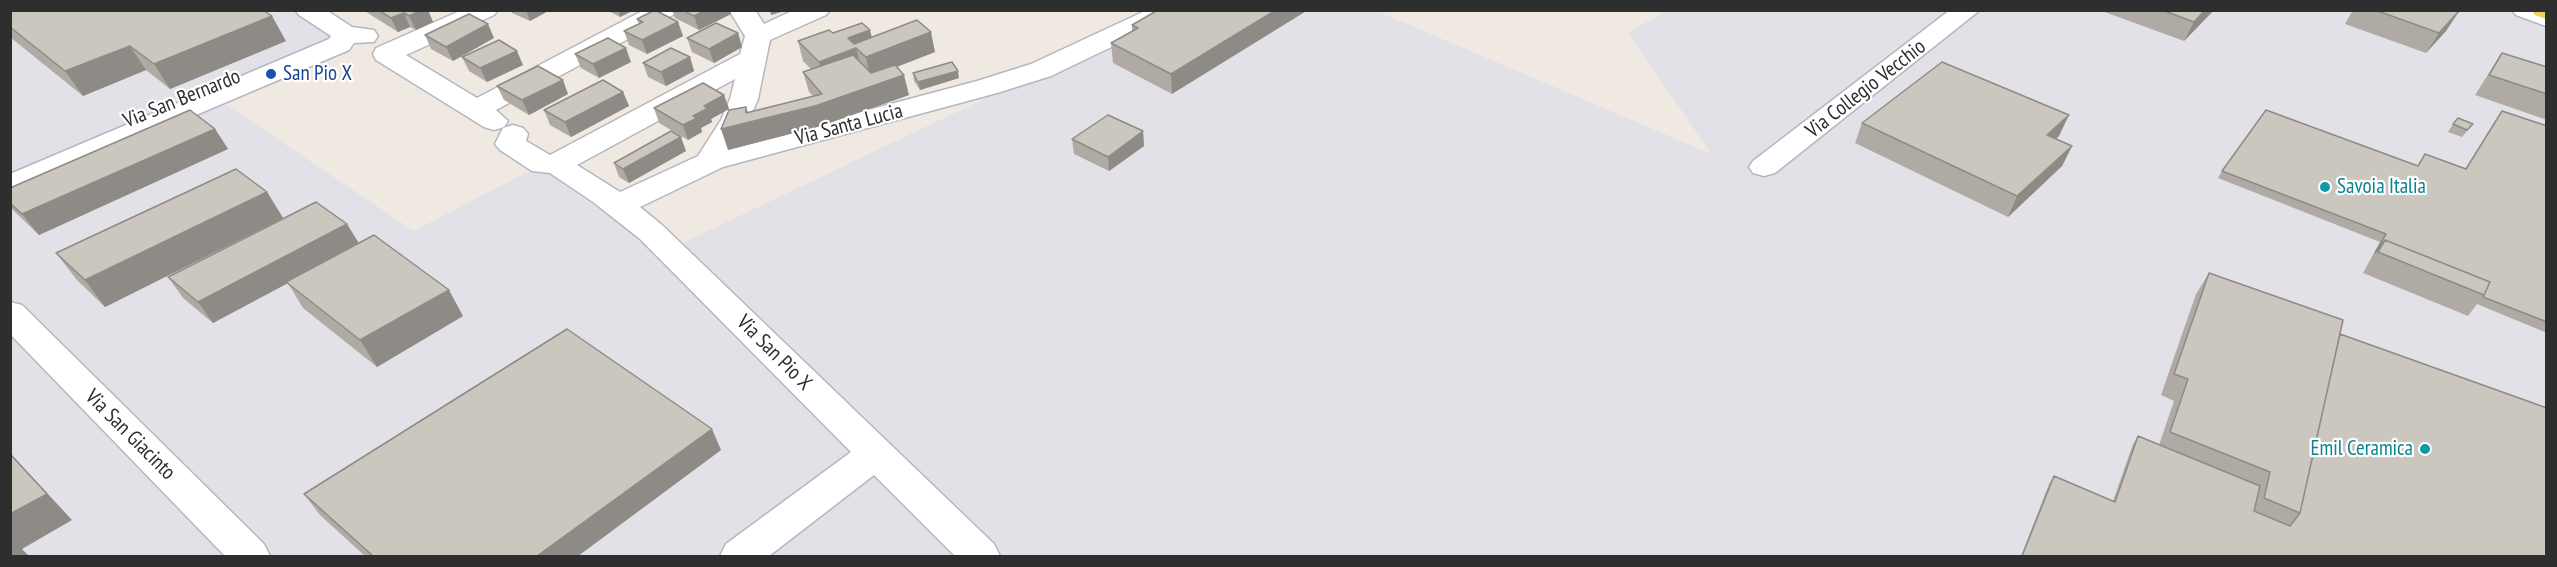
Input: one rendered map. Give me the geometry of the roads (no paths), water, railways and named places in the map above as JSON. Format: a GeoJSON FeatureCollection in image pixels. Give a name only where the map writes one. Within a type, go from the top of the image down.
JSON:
{"type":"FeatureCollection","features":[{"type":"Feature","properties":{"kind":"street","name":"Via San Pio X"},"geometry":{"type":"LineString","coordinates":[[309,10],[345,34],[347,41],[370,55],[386,54],[477,109],[513,134],[510,144],[543,165],[556,164],[651,232],[980,556]]}},
{"type":"Feature","properties":{"kind":"street"},"geometry":{"type":"LineString","coordinates":[[386,54],[485,10]]}},
{"type":"Feature","properties":{"kind":"street"},"geometry":{"type":"LineString","coordinates":[[477,109],[664,10]]}},
{"type":"Feature","properties":{"kind":"street"},"geometry":{"type":"LineString","coordinates":[[619,207],[633,198],[712,161],[712,154],[735,120],[744,99],[755,48],[742,10]]}},
{"type":"Feature","properties":{"kind":"street"},"geometry":{"type":"LineString","coordinates":[[556,164],[817,10]]}},
{"type":"Feature","properties":{"kind":"street","name":"Via Santa Lucia"},"geometry":{"type":"LineString","coordinates":[[712,161],[987,87],[1041,70],[1169,10]]}},
{"type":"Feature","properties":{"kind":"street","name":"Via Collegio Vecchio"},"geometry":{"type":"LineString","coordinates":[[1764,167],[1967,10]]}},
{"type":"Feature","properties":{"kind":"street"},"geometry":{"type":"LineString","coordinates":[[2525,10],[2547,18]]}},
{"type":"Feature","properties":{"kind":"street","name":"Via San Bernardo"},"geometry":{"type":"LineString","coordinates":[[10,171],[328,37],[345,34]]}},
{"type":"Feature","properties":{"kind":"street","name":"Via San Bernardo"},"geometry":{"type":"LineString","coordinates":[[10,185],[340,44],[345,34]]}},
{"type":"Feature","properties":{"kind":"street","name":"Via San Giacinto"},"geometry":{"type":"LineString","coordinates":[[10,314],[250,556]]}},
{"type":"Feature","properties":{"kind":"street"},"geometry":{"type":"LineString","coordinates":[[740,556],[876,454]]}},
{"type":"Feature","properties":{"kind":"place","name":"San Pio X"},"geometry":{"type":"Point","coordinates":[271,74]}},
{"type":"Feature","properties":{"kind":"place","name":"Savoia Italia"},"geometry":{"type":"Point","coordinates":[2325,187]}},
{"type":"Feature","properties":{"kind":"place","name":"Emil Ceramica"},"geometry":{"type":"Point","coordinates":[2425,449]}}]}
